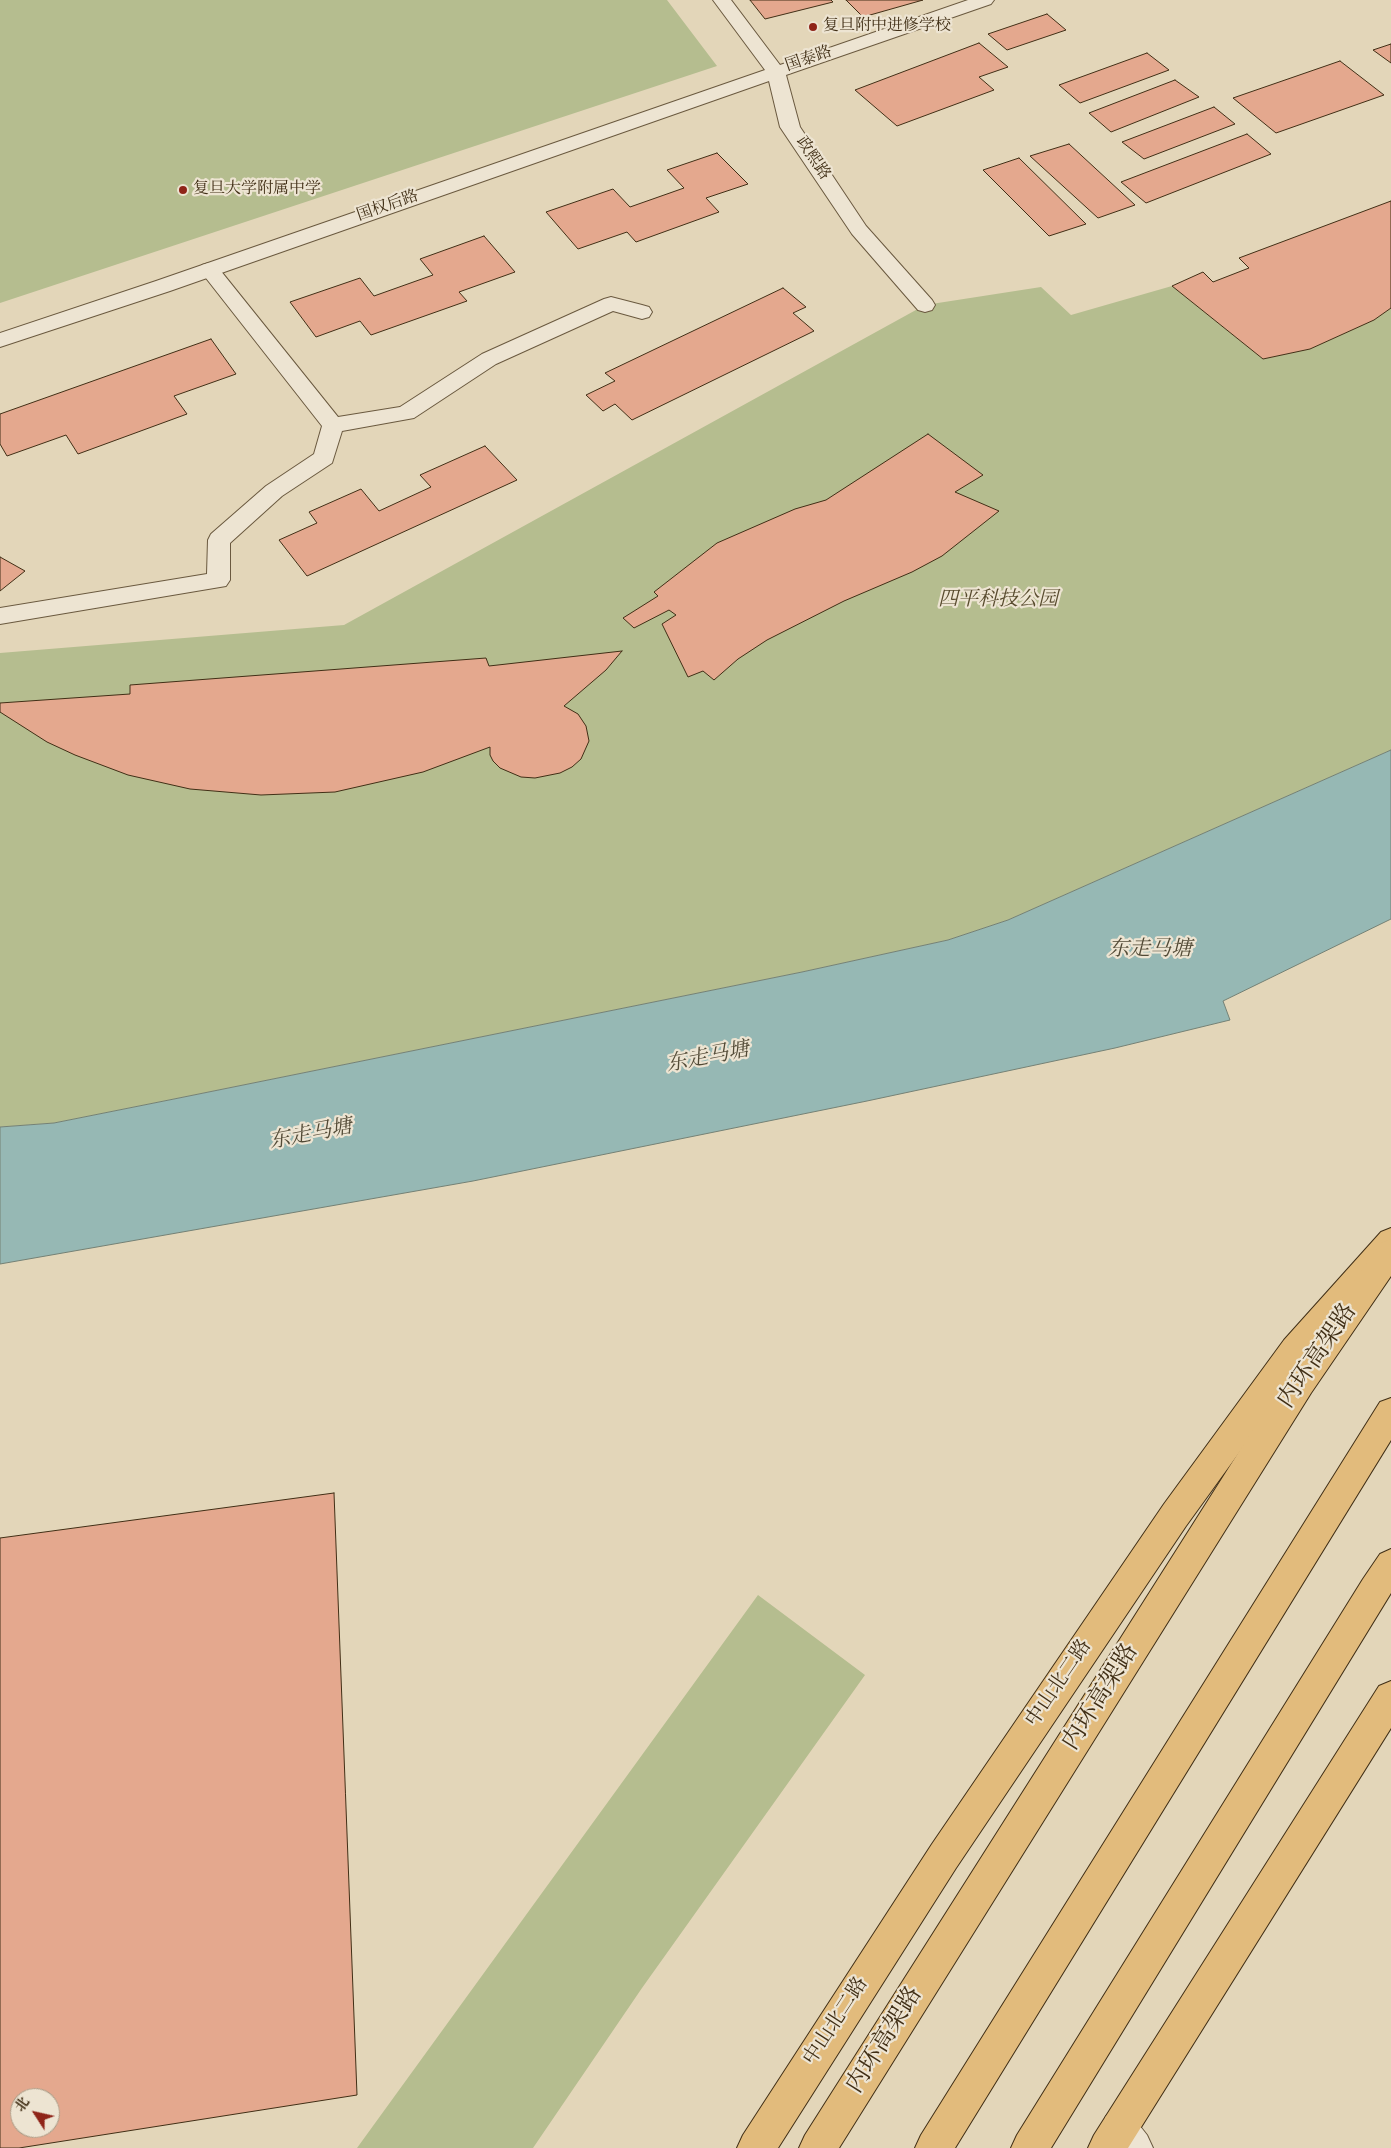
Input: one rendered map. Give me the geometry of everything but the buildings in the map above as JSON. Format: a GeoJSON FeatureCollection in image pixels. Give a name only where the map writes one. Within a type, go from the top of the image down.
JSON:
{"type":"FeatureCollection","features":[{"type":"Feature","properties":{"kind":"main road","name":"中山北二路"},"geometry":{"type":"LineString","coordinates":[[756,2148],[944,1856],[1175,1515],[1295,1350],[1391,1241]]}},
{"type":"Feature","properties":{"kind":"main road","name":"内环高架路"},"geometry":{"type":"LineString","coordinates":[[818,2148],[1300,1383],[1391,1252]]}},
{"type":"Feature","properties":{"kind":"main road"},"geometry":{"type":"LineString","coordinates":[[934,2148],[1391,1412]]}},
{"type":"Feature","properties":{"kind":"main road"},"geometry":{"type":"LineString","coordinates":[[1030,2148],[1391,1565]]}},
{"type":"Feature","properties":{"kind":"main road"},"geometry":{"type":"LineString","coordinates":[[1120,2142],[1391,1698]]}},
{"type":"Feature","properties":{"kind":"street","name":"政熙路"},"geometry":{"type":"LineString","coordinates":[[722,0],[776,72],[790,126],[859,230],[925,305]]}},
{"type":"Feature","properties":{"kind":"street","name":"国泰路"},"geometry":{"type":"LineString","coordinates":[[776,72],[985,0]]}},
{"type":"Feature","properties":{"kind":"street","name":"国权后路"},"geometry":{"type":"LineString","coordinates":[[0,340],[776,72]]}},
{"type":"Feature","properties":{"kind":"street"},"geometry":{"type":"LineString","coordinates":[[209,269],[333,425]]}},
{"type":"Feature","properties":{"kind":"street"},"geometry":{"type":"LineString","coordinates":[[333,425],[406,413],[489,360],[611,304],[642,312]]}},
{"type":"Feature","properties":{"kind":"street"},"geometry":{"type":"LineString","coordinates":[[0,616],[218,580],[219,540],[274,491],[324,458],[333,425]]}},
{"type":"Feature","properties":{"kind":"green space","name":"复旦大学附属中学"},"geometry":{"type":"Polygon","coordinates":[[[0,0],[667,0],[717,66],[0,303],[0,0]]]}},
{"type":"Feature","properties":{"kind":"green space","name":"四平科技公园"},"geometry":{"type":"Polygon","coordinates":[[[1172,286],[1263,359],[1310,349],[1374,320],[1391,308],[1391,750],[1008,920],[948,940],[802,972],[54,1123],[0,1127],[0,653],[344,625],[925,305],[1041,287],[1071,315],[1172,286]]]}},
{"type":"Feature","properties":{"kind":"green space"},"geometry":{"type":"Polygon","coordinates":[[[758,1595],[865,1675],[642,1988],[533,2148],[357,2148],[758,1595]]]}},
{"type":"Feature","properties":{"kind":"water","name":"东走马塘"},"geometry":{"type":"Polygon","coordinates":[[[1391,750],[1391,919],[1223,1001],[1230,1020],[1115,1048],[867,1101],[473,1181],[0,1264],[0,1127],[54,1123],[802,972],[948,940],[1008,920],[1391,750]]]}},
{"type":"Feature","properties":{"kind":"place","name":"复旦附中进修学校"},"geometry":{"type":"Point","coordinates":[813,27]}},
{"type":"Feature","properties":{"kind":"place","name":"复旦大学附属中学"},"geometry":{"type":"Point","coordinates":[183,190]}}]}
